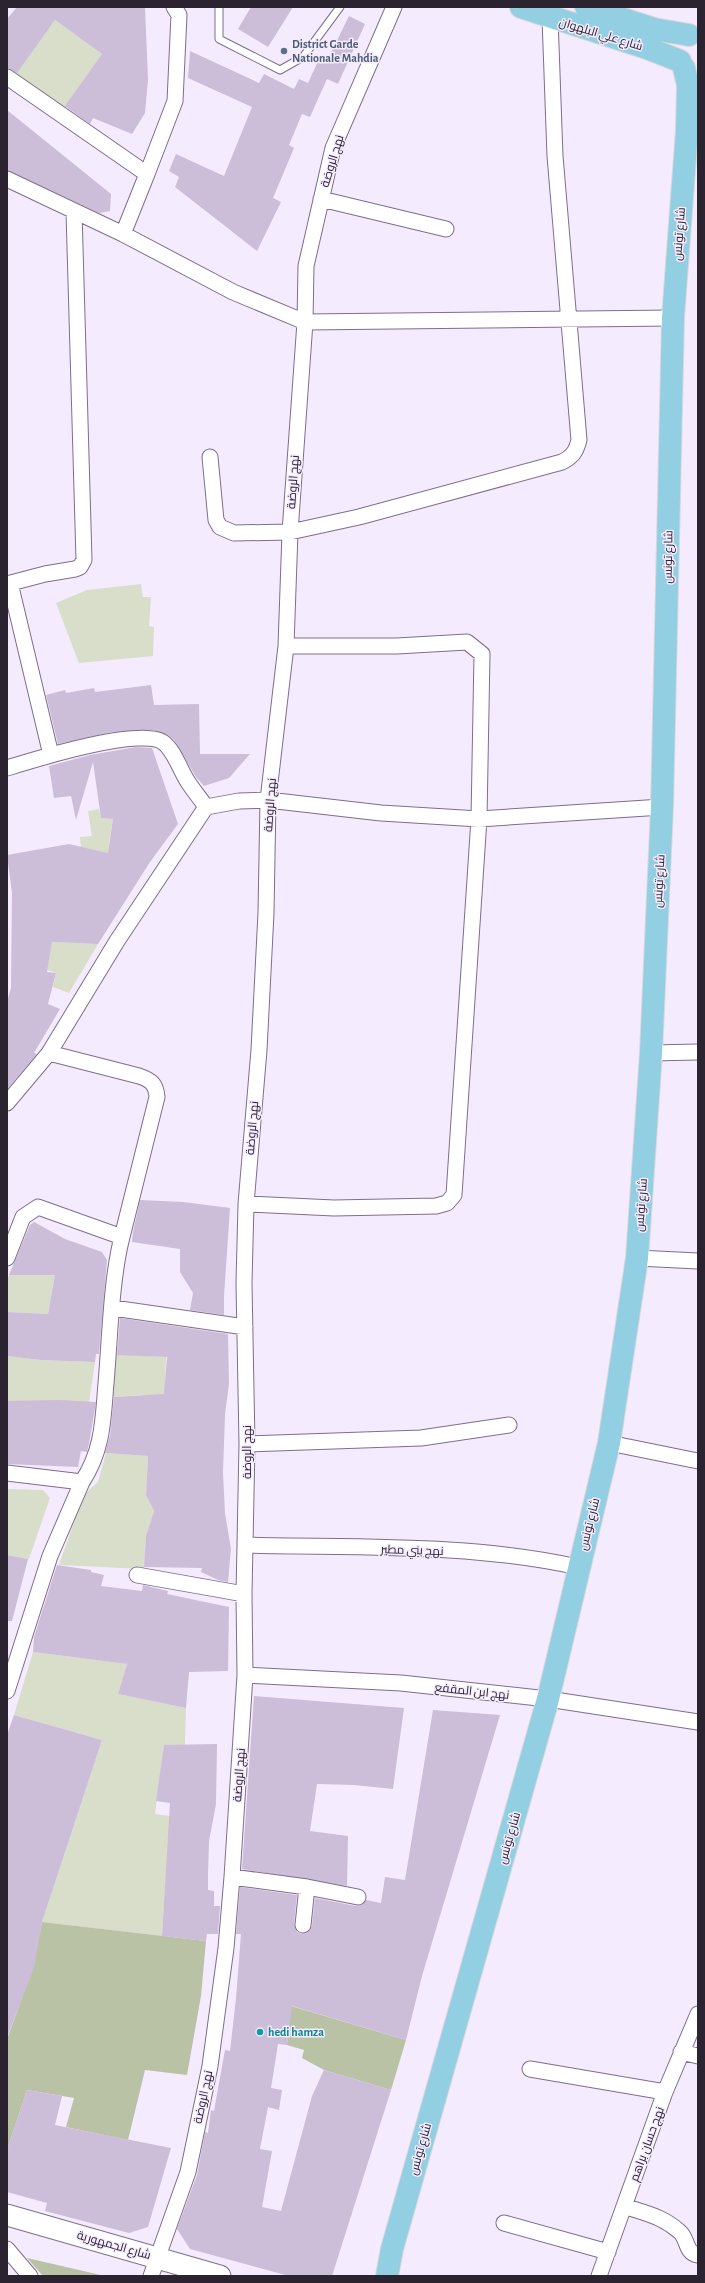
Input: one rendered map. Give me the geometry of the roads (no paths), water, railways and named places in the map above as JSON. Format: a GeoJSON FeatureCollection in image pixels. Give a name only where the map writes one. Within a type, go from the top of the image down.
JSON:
{"type":"FeatureCollection","features":[{"type":"Feature","properties":{"kind":"main road","name":"شارع علي البلهوان"},"geometry":{"type":"LineString","coordinates":[[521,7],[550,18],[647,48],[687,68]]}},
{"type":"Feature","properties":{"kind":"main road","name":"شارع علي البلهوان"},"geometry":{"type":"LineString","coordinates":[[586,7],[654,29],[695,31]]}},
{"type":"Feature","properties":{"kind":"main road"},"geometry":{"type":"LineString","coordinates":[[687,68],[680,46],[695,31]]}},
{"type":"Feature","properties":{"kind":"main road","name":"شارع تونس"},"geometry":{"type":"LineString","coordinates":[[387,2276],[392,2249],[548,1700],[578,1567],[609,1443],[637,1258],[651,1053],[662,807],[673,318],[686,130],[688,85],[687,68]]}},
{"type":"Feature","properties":{"kind":"main road","name":"شارع تونس"},"geometry":{"type":"LineString","coordinates":[[686,130],[698,94]]}},
{"type":"Feature","properties":{"kind":"main road","name":"شارع الجمهورية"},"geometry":{"type":"LineString","coordinates":[[7,2215],[155,2267],[220,2276]]}},
{"type":"Feature","properties":{"kind":"main road","name":"شارع تونس"},"geometry":{"type":"LineString","coordinates":[[379,2276],[392,2249]]}},
{"type":"Feature","properties":{"kind":"street"},"geometry":{"type":"LineString","coordinates":[[123,234],[175,101],[179,15],[174,7]]}},
{"type":"Feature","properties":{"kind":"street","name":"نهج الروضة"},"geometry":{"type":"LineString","coordinates":[[155,2267],[188,2172],[210,2066],[226,1948],[232,1877],[246,1675],[244,1594],[247,1444],[244,1283],[246,1204],[259,1050],[266,913],[268,800],[286,646],[290,532],[305,322],[306,266],[320,199],[334,148],[394,7]]}},
{"type":"Feature","properties":{"kind":"street"},"geometry":{"type":"LineString","coordinates":[[210,457],[216,520],[220,527],[234,533],[290,532],[359,517],[570,459],[577,450],[579,440],[555,156],[550,18]]}},
{"type":"Feature","properties":{"kind":"street"},"geometry":{"type":"LineString","coordinates":[[7,77],[147,174]]}},
{"type":"Feature","properties":{"kind":"street"},"geometry":{"type":"LineString","coordinates":[[7,179],[123,234],[233,292],[305,322],[673,318]]}},
{"type":"Feature","properties":{"kind":"street"},"geometry":{"type":"LineString","coordinates":[[320,199],[446,229]]}},
{"type":"Feature","properties":{"kind":"street"},"geometry":{"type":"LineString","coordinates":[[51,755],[8,584],[44,574],[75,569],[80,567],[84,560],[74,212]]}},
{"type":"Feature","properties":{"kind":"street"},"geometry":{"type":"LineString","coordinates":[[246,1204],[334,1208],[436,1206],[447,1202],[454,1195],[479,819],[482,654],[467,642],[397,646],[286,646]]}},
{"type":"Feature","properties":{"kind":"street"},"geometry":{"type":"LineString","coordinates":[[7,768],[51,755],[124,738],[159,739],[167,746],[188,783],[206,807]]}},
{"type":"Feature","properties":{"kind":"street"},"geometry":{"type":"LineString","coordinates":[[7,1103],[49,1053],[117,941],[206,807],[239,801],[268,800],[381,813],[479,819],[662,807]]}},
{"type":"Feature","properties":{"kind":"street"},"geometry":{"type":"LineString","coordinates":[[651,1053],[698,1052]]}},
{"type":"Feature","properties":{"kind":"street"},"geometry":{"type":"LineString","coordinates":[[7,1691],[14,1651],[50,1556],[82,1482],[92,1467],[100,1444],[113,1308],[122,1237],[157,1097],[156,1088],[150,1080],[49,1053]]}},
{"type":"Feature","properties":{"kind":"street"},"geometry":{"type":"LineString","coordinates":[[7,1258],[23,1217],[38,1207],[122,1237]]}},
{"type":"Feature","properties":{"kind":"street"},"geometry":{"type":"LineString","coordinates":[[637,1258],[698,1262]]}},
{"type":"Feature","properties":{"kind":"street"},"geometry":{"type":"LineString","coordinates":[[113,1308],[245,1327]]}},
{"type":"Feature","properties":{"kind":"street"},"geometry":{"type":"LineString","coordinates":[[247,1444],[421,1438],[509,1425]]}},
{"type":"Feature","properties":{"kind":"street"},"geometry":{"type":"LineString","coordinates":[[609,1443],[698,1461]]}},
{"type":"Feature","properties":{"kind":"street"},"geometry":{"type":"LineString","coordinates":[[7,1473],[82,1482]]}},
{"type":"Feature","properties":{"kind":"street","name":"نهج بني مطير"},"geometry":{"type":"LineString","coordinates":[[245,1546],[387,1548],[490,1553],[536,1558],[578,1567]]}},
{"type":"Feature","properties":{"kind":"street"},"geometry":{"type":"LineString","coordinates":[[137,1575],[244,1594]]}},
{"type":"Feature","properties":{"kind":"street","name":"نهج ابن المقفع"},"geometry":{"type":"LineString","coordinates":[[246,1675],[401,1683],[548,1700],[698,1722]]}},
{"type":"Feature","properties":{"kind":"street"},"geometry":{"type":"LineString","coordinates":[[232,1877],[307,1887],[358,1897]]}},
{"type":"Feature","properties":{"kind":"street"},"geometry":{"type":"LineString","coordinates":[[303,1925],[307,1887]]}},
{"type":"Feature","properties":{"kind":"street","name":"نهج حسان براهم"},"geometry":{"type":"LineString","coordinates":[[599,2276],[665,2092],[698,2014]]}},
{"type":"Feature","properties":{"kind":"street"},"geometry":{"type":"LineString","coordinates":[[681,2052],[698,2056]]}},
{"type":"Feature","properties":{"kind":"street"},"geometry":{"type":"LineString","coordinates":[[530,2069],[665,2092]]}},
{"type":"Feature","properties":{"kind":"street"},"geometry":{"type":"LineString","coordinates":[[624,2206],[666,2220],[682,2234],[687,2248],[698,2255]]}},
{"type":"Feature","properties":{"kind":"street"},"geometry":{"type":"LineString","coordinates":[[504,2223],[608,2252]]}},
{"type":"Feature","properties":{"kind":"street"},"geometry":{"type":"LineString","coordinates":[[7,2249],[30,2276]]}},
{"type":"Feature","properties":{"kind":"lane"},"geometry":{"type":"LineString","coordinates":[[219,7],[219,39],[280,70],[304,57],[340,7]]}},
{"type":"Feature","properties":{"kind":"place","name":"District Garde Nationale Mahdia"},"geometry":{"type":"Point","coordinates":[284,51]}},
{"type":"Feature","properties":{"kind":"place","name":"hedi hamza"},"geometry":{"type":"Point","coordinates":[260,2032]}}]}
